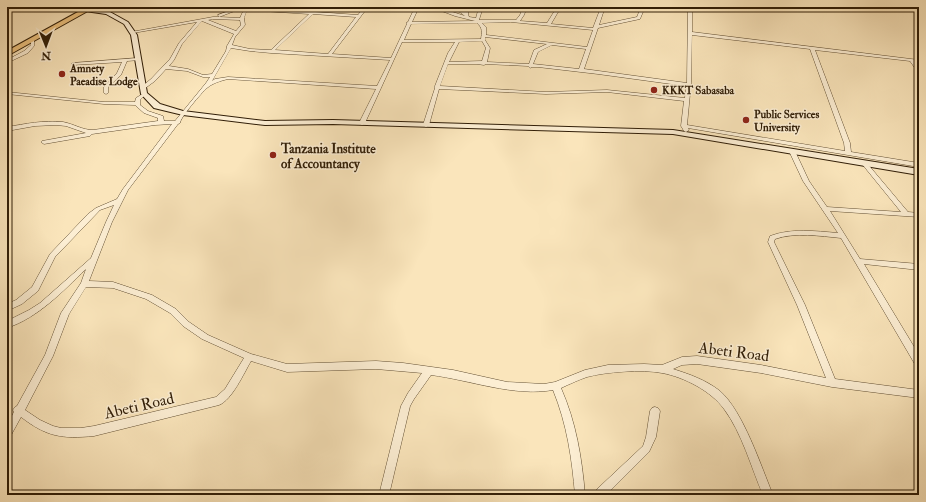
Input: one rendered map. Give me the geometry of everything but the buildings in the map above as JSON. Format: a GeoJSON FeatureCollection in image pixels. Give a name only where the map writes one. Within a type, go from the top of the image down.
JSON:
{"type":"FeatureCollection","features":[{"type":"Feature","properties":{"kind":"highway"},"geometry":{"type":"LineString","coordinates":[[7,54],[89,8]]}},
{"type":"Feature","properties":{"kind":"main road"},"geometry":{"type":"LineString","coordinates":[[89,8],[109,13],[125,22],[133,32],[143,91],[157,106],[183,113],[265,123],[362,123],[664,132],[687,134],[919,172]]}},
{"type":"Feature","properties":{"kind":"street"},"geometry":{"type":"LineString","coordinates":[[329,55],[366,7]]}},
{"type":"Feature","properties":{"kind":"street"},"geometry":{"type":"LineString","coordinates":[[362,123],[408,23],[417,7]]}},
{"type":"Feature","properties":{"kind":"street"},"geometry":{"type":"LineString","coordinates":[[433,7],[477,20],[497,22],[528,22],[548,25],[595,28],[639,18],[643,7]]}},
{"type":"Feature","properties":{"kind":"street"},"geometry":{"type":"LineString","coordinates":[[455,7],[483,25],[486,32],[483,38]]}},
{"type":"Feature","properties":{"kind":"street"},"geometry":{"type":"LineString","coordinates":[[466,15],[468,7]]}},
{"type":"Feature","properties":{"kind":"street"},"geometry":{"type":"LineString","coordinates":[[477,20],[481,7]]}},
{"type":"Feature","properties":{"kind":"street"},"geometry":{"type":"LineString","coordinates":[[517,22],[525,7]]}},
{"type":"Feature","properties":{"kind":"street"},"geometry":{"type":"LineString","coordinates":[[548,25],[559,7]]}},
{"type":"Feature","properties":{"kind":"street"},"geometry":{"type":"LineString","coordinates":[[581,70],[603,7]]}},
{"type":"Feature","properties":{"kind":"street"},"geometry":{"type":"LineString","coordinates":[[687,134],[684,126],[688,85],[690,45],[689,33],[691,18],[690,7]]}},
{"type":"Feature","properties":{"kind":"street"},"geometry":{"type":"LineString","coordinates":[[914,7],[919,15]]}},
{"type":"Feature","properties":{"kind":"street"},"geometry":{"type":"LineString","coordinates":[[133,32],[213,18],[245,8],[359,16]]}},
{"type":"Feature","properties":{"kind":"street"},"geometry":{"type":"LineString","coordinates":[[7,434],[18,410],[49,356],[65,313],[84,284],[93,259],[119,201],[132,180],[178,122],[183,113],[212,75],[230,46],[236,33],[243,25],[245,8]]}},
{"type":"Feature","properties":{"kind":"street"},"geometry":{"type":"LineString","coordinates":[[271,52],[312,13]]}},
{"type":"Feature","properties":{"kind":"street"},"geometry":{"type":"LineString","coordinates":[[522,15],[528,22]]}},
{"type":"Feature","properties":{"kind":"street"},"geometry":{"type":"LineString","coordinates":[[213,18],[243,19]]}},
{"type":"Feature","properties":{"kind":"street"},"geometry":{"type":"LineString","coordinates":[[202,20],[236,33]]}},
{"type":"Feature","properties":{"kind":"street"},"geometry":{"type":"LineString","coordinates":[[137,104],[138,98],[143,91],[166,67],[175,56],[180,44],[202,20]]}},
{"type":"Feature","properties":{"kind":"street"},"geometry":{"type":"LineString","coordinates":[[408,23],[453,23],[477,20]]}},
{"type":"Feature","properties":{"kind":"street"},"geometry":{"type":"LineString","coordinates":[[483,25],[497,22]]}},
{"type":"Feature","properties":{"kind":"street"},"geometry":{"type":"LineString","coordinates":[[689,33],[919,61]]}},
{"type":"Feature","properties":{"kind":"street"},"geometry":{"type":"LineString","coordinates":[[400,41],[457,42],[483,38],[553,43],[588,48]]}},
{"type":"Feature","properties":{"kind":"street"},"geometry":{"type":"LineString","coordinates":[[483,38],[488,48],[484,64]]}},
{"type":"Feature","properties":{"kind":"street"},"geometry":{"type":"LineString","coordinates":[[7,62],[26,52],[33,45],[32,40]]}},
{"type":"Feature","properties":{"kind":"street"},"geometry":{"type":"LineString","coordinates":[[426,125],[436,87],[450,53],[457,42]]}},
{"type":"Feature","properties":{"kind":"street"},"geometry":{"type":"LineString","coordinates":[[530,67],[536,51],[553,43]]}},
{"type":"Feature","properties":{"kind":"street"},"geometry":{"type":"LineString","coordinates":[[230,46],[271,52],[391,59]]}},
{"type":"Feature","properties":{"kind":"street"},"geometry":{"type":"LineString","coordinates":[[812,48],[847,143],[848,153]]}},
{"type":"Feature","properties":{"kind":"street"},"geometry":{"type":"LineString","coordinates":[[73,64],[138,59]]}},
{"type":"Feature","properties":{"kind":"street"},"geometry":{"type":"LineString","coordinates":[[106,93],[106,87],[119,74],[125,60]]}},
{"type":"Feature","properties":{"kind":"street"},"geometry":{"type":"LineString","coordinates":[[911,60],[919,70]]}},
{"type":"Feature","properties":{"kind":"street"},"geometry":{"type":"LineString","coordinates":[[446,64],[484,64],[581,70],[688,85]]}},
{"type":"Feature","properties":{"kind":"street"},"geometry":{"type":"LineString","coordinates":[[166,67],[188,70],[203,76],[212,75]]}},
{"type":"Feature","properties":{"kind":"street"},"geometry":{"type":"LineString","coordinates":[[202,90],[212,82],[228,78],[378,88]]}},
{"type":"Feature","properties":{"kind":"street"},"geometry":{"type":"LineString","coordinates":[[436,87],[546,93],[607,91],[687,100]]}},
{"type":"Feature","properties":{"kind":"street"},"geometry":{"type":"LineString","coordinates":[[7,93],[104,103],[137,104],[140,108],[161,117],[161,122]]}},
{"type":"Feature","properties":{"kind":"street"},"geometry":{"type":"LineString","coordinates":[[44,142],[77,138],[100,132],[161,122],[178,122]]}},
{"type":"Feature","properties":{"kind":"street"},"geometry":{"type":"LineString","coordinates":[[7,129],[58,124],[68,125],[84,132],[100,132]]}},
{"type":"Feature","properties":{"kind":"street"},"geometry":{"type":"LineString","coordinates":[[684,126],[919,165]]}},
{"type":"Feature","properties":{"kind":"street"},"geometry":{"type":"LineString","coordinates":[[792,152],[806,181],[826,208],[919,362]]}},
{"type":"Feature","properties":{"kind":"street"},"geometry":{"type":"LineString","coordinates":[[864,163],[906,214]]}},
{"type":"Feature","properties":{"kind":"street"},"geometry":{"type":"LineString","coordinates":[[7,308],[19,302],[35,288],[52,256],[90,216],[98,209],[119,201]]}},
{"type":"Feature","properties":{"kind":"street"},"geometry":{"type":"LineString","coordinates":[[826,208],[919,215]]}},
{"type":"Feature","properties":{"kind":"street"},"geometry":{"type":"LineString","coordinates":[[832,383],[801,305],[771,242],[772,238],[782,235],[810,233],[843,236]]}},
{"type":"Feature","properties":{"kind":"street"},"geometry":{"type":"LineString","coordinates":[[7,325],[41,307],[93,259]]}},
{"type":"Feature","properties":{"kind":"street"},"geometry":{"type":"LineString","coordinates":[[857,261],[919,267]]}},
{"type":"Feature","properties":{"kind":"street","name":"Abeti Road"},"geometry":{"type":"LineString","coordinates":[[84,284],[113,285],[149,297],[173,311],[186,324],[205,337],[249,357],[279,366],[297,369],[376,366],[429,370],[507,386],[544,388],[556,386],[585,374],[608,369],[662,369],[682,361],[697,360],[761,368],[832,383],[919,394]]}},
{"type":"Feature","properties":{"kind":"street","name":"Abeti Road"},"geometry":{"type":"LineString","coordinates":[[18,410],[43,428],[58,433],[74,434],[94,431],[219,401],[228,392],[249,357]]}},
{"type":"Feature","properties":{"kind":"street"},"geometry":{"type":"LineString","coordinates":[[662,369],[698,384],[722,399],[732,412],[768,495]]}},
{"type":"Feature","properties":{"kind":"street"},"geometry":{"type":"LineString","coordinates":[[384,495],[406,406],[429,370]]}},
{"type":"Feature","properties":{"kind":"street"},"geometry":{"type":"LineString","coordinates":[[556,386],[570,426],[578,470],[580,495]]}},
{"type":"Feature","properties":{"kind":"street"},"geometry":{"type":"LineString","coordinates":[[599,495],[646,449],[651,437],[655,411]]}},
{"type":"Feature","properties":{"kind":"place","name":"Amnety Paeadise Lodge"},"geometry":{"type":"Point","coordinates":[62,74]}},
{"type":"Feature","properties":{"kind":"place","name":"KKKT Sabasaba"},"geometry":{"type":"Point","coordinates":[654,90]}},
{"type":"Feature","properties":{"kind":"place","name":"Public Services University"},"geometry":{"type":"Point","coordinates":[746,120]}},
{"type":"Feature","properties":{"kind":"place","name":"Tanzania Institute of Accountancy"},"geometry":{"type":"Point","coordinates":[273,155]}}]}
